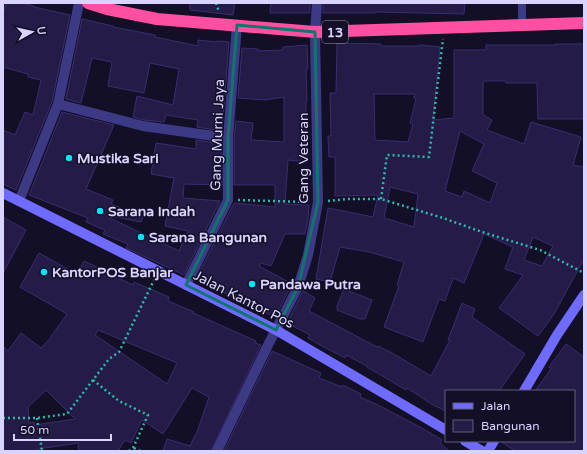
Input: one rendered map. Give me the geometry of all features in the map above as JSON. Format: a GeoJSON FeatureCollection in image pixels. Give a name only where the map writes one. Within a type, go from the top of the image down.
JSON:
{"type":"FeatureCollection","features":[{"type":"Feature","properties":{"kind":"highway","name":"13"},"geometry":{"type":"LineString","coordinates":[[88,3],[107,9],[157,18],[315,32],[584,23]]}},
{"type":"Feature","properties":{"kind":"street"},"geometry":{"type":"LineString","coordinates":[[19,201],[58,104],[79,3]]}},
{"type":"Feature","properties":{"kind":"street","name":"Gang Veteran"},"geometry":{"type":"LineString","coordinates":[[217,451],[267,347],[298,287],[308,255],[318,202],[315,32],[317,3]]}},
{"type":"Feature","properties":{"kind":"street","name":"Gang Murni Jaya"},"geometry":{"type":"LineString","coordinates":[[186,285],[228,200],[228,138],[237,25]]}},
{"type":"Feature","properties":{"kind":"street"},"geometry":{"type":"LineString","coordinates":[[58,104],[143,126],[228,138]]}},
{"type":"Feature","properties":{"kind":"street","name":"Jalan Kantor Pos"},"geometry":{"type":"LineString","coordinates":[[3,193],[276,330],[445,429]]}},
{"type":"Feature","properties":{"kind":"street"},"geometry":{"type":"LineString","coordinates":[[525,390],[557,335],[584,295]]}},
{"type":"Feature","properties":{"kind":"street"},"geometry":{"type":"LineString","coordinates":[[467,442],[482,451]]}},
{"type":"Feature","properties":{"kind":"street"},"geometry":{"type":"LineString","coordinates":[[488,451],[493,442]]}},
{"type":"Feature","properties":{"kind":"lane"},"geometry":{"type":"LineString","coordinates":[[522,3],[522,25]]}},
{"type":"Feature","properties":{"kind":"path"},"geometry":{"type":"LineString","coordinates":[[216,3],[219,13]]}},
{"type":"Feature","properties":{"kind":"path"},"geometry":{"type":"LineString","coordinates":[[381,199],[387,155],[429,158],[444,28]]}},
{"type":"Feature","properties":{"kind":"path"},"geometry":{"type":"LineString","coordinates":[[228,200],[318,202],[348,199],[381,199],[540,250],[584,273]]}},
{"type":"Feature","properties":{"kind":"path"},"geometry":{"type":"LineString","coordinates":[[3,418],[37,418],[67,414],[109,359],[119,352],[158,271]]}},
{"type":"Feature","properties":{"kind":"path"},"geometry":{"type":"LineString","coordinates":[[93,380],[119,401],[148,415],[134,448],[129,451]]}},
{"type":"Feature","properties":{"kind":"path"},"geometry":{"type":"LineString","coordinates":[[37,418],[42,451]]}},
{"type":"Feature","properties":{"kind":"path"},"geometry":{"type":"LineString","coordinates":[[134,448],[140,451]]}},
{"type":"Feature","properties":{"kind":"highlighted area"},"geometry":{"type":"Polygon","coordinates":[[[237,25],[315,32],[318,202],[298,287],[276,330],[186,285],[228,200],[228,138],[237,25]]]}},
{"type":"Feature","properties":{"kind":"building"},"geometry":{"type":"Polygon","coordinates":[[[6,3],[22,3],[70,15],[52,102],[16,190],[3,184],[3,130],[15,135],[25,112],[33,115],[41,80],[28,77],[28,74],[3,67],[3,14],[6,3]]]}},
{"type":"Feature","properties":{"kind":"building"},"geometry":{"type":"Polygon","coordinates":[[[190,3],[235,3],[233,15],[190,10],[190,3]]]}},
{"type":"Feature","properties":{"kind":"building"},"geometry":{"type":"Polygon","coordinates":[[[271,3],[310,3],[310,13],[270,13],[271,3]]]}},
{"type":"Feature","properties":{"kind":"building"},"geometry":{"type":"Polygon","coordinates":[[[323,3],[465,3],[464,14],[375,12],[323,13],[323,3]]]}},
{"type":"Feature","properties":{"kind":"building"},"geometry":{"type":"Polygon","coordinates":[[[82,19],[198,46],[198,40],[229,42],[222,131],[197,127],[198,120],[166,115],[164,122],[144,120],[133,117],[137,96],[173,105],[179,69],[150,63],[144,93],[108,86],[112,62],[92,58],[81,103],[66,99],[82,19]]]}},
{"type":"Feature","properties":{"kind":"building"},"geometry":{"type":"Polygon","coordinates":[[[337,43],[381,44],[381,46],[420,45],[440,47],[433,120],[454,118],[454,50],[486,50],[486,45],[584,44],[584,119],[538,119],[537,83],[483,81],[483,115],[492,120],[487,130],[524,144],[531,122],[581,137],[573,165],[584,167],[584,259],[554,314],[538,336],[499,308],[523,275],[505,269],[513,247],[484,234],[464,283],[453,278],[445,301],[439,299],[423,342],[384,327],[399,286],[397,285],[404,262],[369,252],[340,247],[330,282],[316,279],[328,208],[373,217],[378,195],[335,196],[335,157],[329,157],[328,136],[331,136],[330,93],[336,93],[337,43]],[[374,94],[375,140],[408,142],[413,124],[410,123],[416,99],[414,98],[415,94],[374,94]],[[460,131],[445,191],[462,197],[464,191],[490,203],[497,183],[472,171],[484,144],[460,131]],[[390,187],[384,218],[414,227],[418,194],[390,187]],[[533,237],[524,260],[542,266],[553,246],[533,237]]]}},
{"type":"Feature","properties":{"kind":"building"},"geometry":{"type":"Polygon","coordinates":[[[307,45],[307,162],[288,160],[285,204],[309,205],[305,234],[285,234],[271,266],[261,263],[259,266],[292,284],[275,317],[196,279],[234,203],[275,207],[275,185],[234,185],[234,138],[236,121],[253,123],[251,140],[284,142],[284,97],[265,100],[238,98],[242,48],[258,49],[258,51],[283,50],[283,47],[307,45]]]}},
{"type":"Feature","properties":{"kind":"building"},"geometry":{"type":"Polygon","coordinates":[[[62,112],[114,125],[86,189],[113,200],[111,204],[143,217],[141,222],[110,216],[110,218],[179,251],[188,231],[165,226],[174,178],[151,174],[156,143],[196,149],[196,140],[222,144],[222,185],[184,184],[183,198],[220,201],[184,275],[126,248],[128,244],[103,234],[105,230],[86,222],[88,218],[29,195],[62,112]]]}},
{"type":"Feature","properties":{"kind":"building"},"geometry":{"type":"Polygon","coordinates":[[[3,217],[26,230],[3,273],[3,217]]]}},
{"type":"Feature","properties":{"kind":"building"},"geometry":{"type":"Polygon","coordinates":[[[39,253],[77,274],[84,261],[133,285],[134,282],[169,297],[168,301],[256,341],[255,343],[261,345],[211,451],[163,451],[167,439],[190,446],[196,435],[209,397],[192,388],[163,434],[142,420],[131,443],[125,440],[118,451],[79,451],[78,443],[38,449],[38,451],[3,451],[3,346],[8,351],[21,333],[41,348],[48,341],[67,314],[20,287],[39,253]],[[98,330],[95,335],[167,384],[177,363],[98,330]],[[46,390],[28,407],[29,423],[34,422],[35,425],[75,419],[46,390]]]}},
{"type":"Feature","properties":{"kind":"building"},"geometry":{"type":"Polygon","coordinates":[[[344,289],[372,300],[365,319],[360,319],[337,310],[337,306],[344,289]]]}},
{"type":"Feature","properties":{"kind":"building"},"geometry":{"type":"Polygon","coordinates":[[[303,291],[315,298],[309,311],[377,347],[378,346],[392,353],[431,376],[450,340],[448,340],[462,303],[475,309],[472,317],[525,354],[500,390],[445,390],[445,411],[433,405],[407,388],[406,390],[367,366],[346,355],[345,358],[322,346],[308,338],[310,335],[287,323],[303,291]]]}},
{"type":"Feature","properties":{"kind":"building"},"geometry":{"type":"Polygon","coordinates":[[[566,344],[584,357],[584,451],[515,451],[502,442],[575,442],[575,390],[536,390],[551,369],[549,367],[566,344]]]}},
{"type":"Feature","properties":{"kind":"building"},"geometry":{"type":"Polygon","coordinates":[[[272,351],[321,373],[319,378],[342,387],[343,385],[361,394],[360,397],[420,427],[442,440],[440,443],[449,451],[224,451],[272,351]]]}},
{"type":"Feature","properties":{"kind":"place","name":"Mustika Sari"},"geometry":{"type":"Point","coordinates":[69,158]}},
{"type":"Feature","properties":{"kind":"place","name":"Sarana Indah"},"geometry":{"type":"Point","coordinates":[100,211]}},
{"type":"Feature","properties":{"kind":"place","name":"Sarana Bangunan"},"geometry":{"type":"Point","coordinates":[141,237]}},
{"type":"Feature","properties":{"kind":"place","name":"KantorPOS Banjar"},"geometry":{"type":"Point","coordinates":[44,272]}},
{"type":"Feature","properties":{"kind":"place","name":"Pandawa Putra"},"geometry":{"type":"Point","coordinates":[252,284]}}]}
